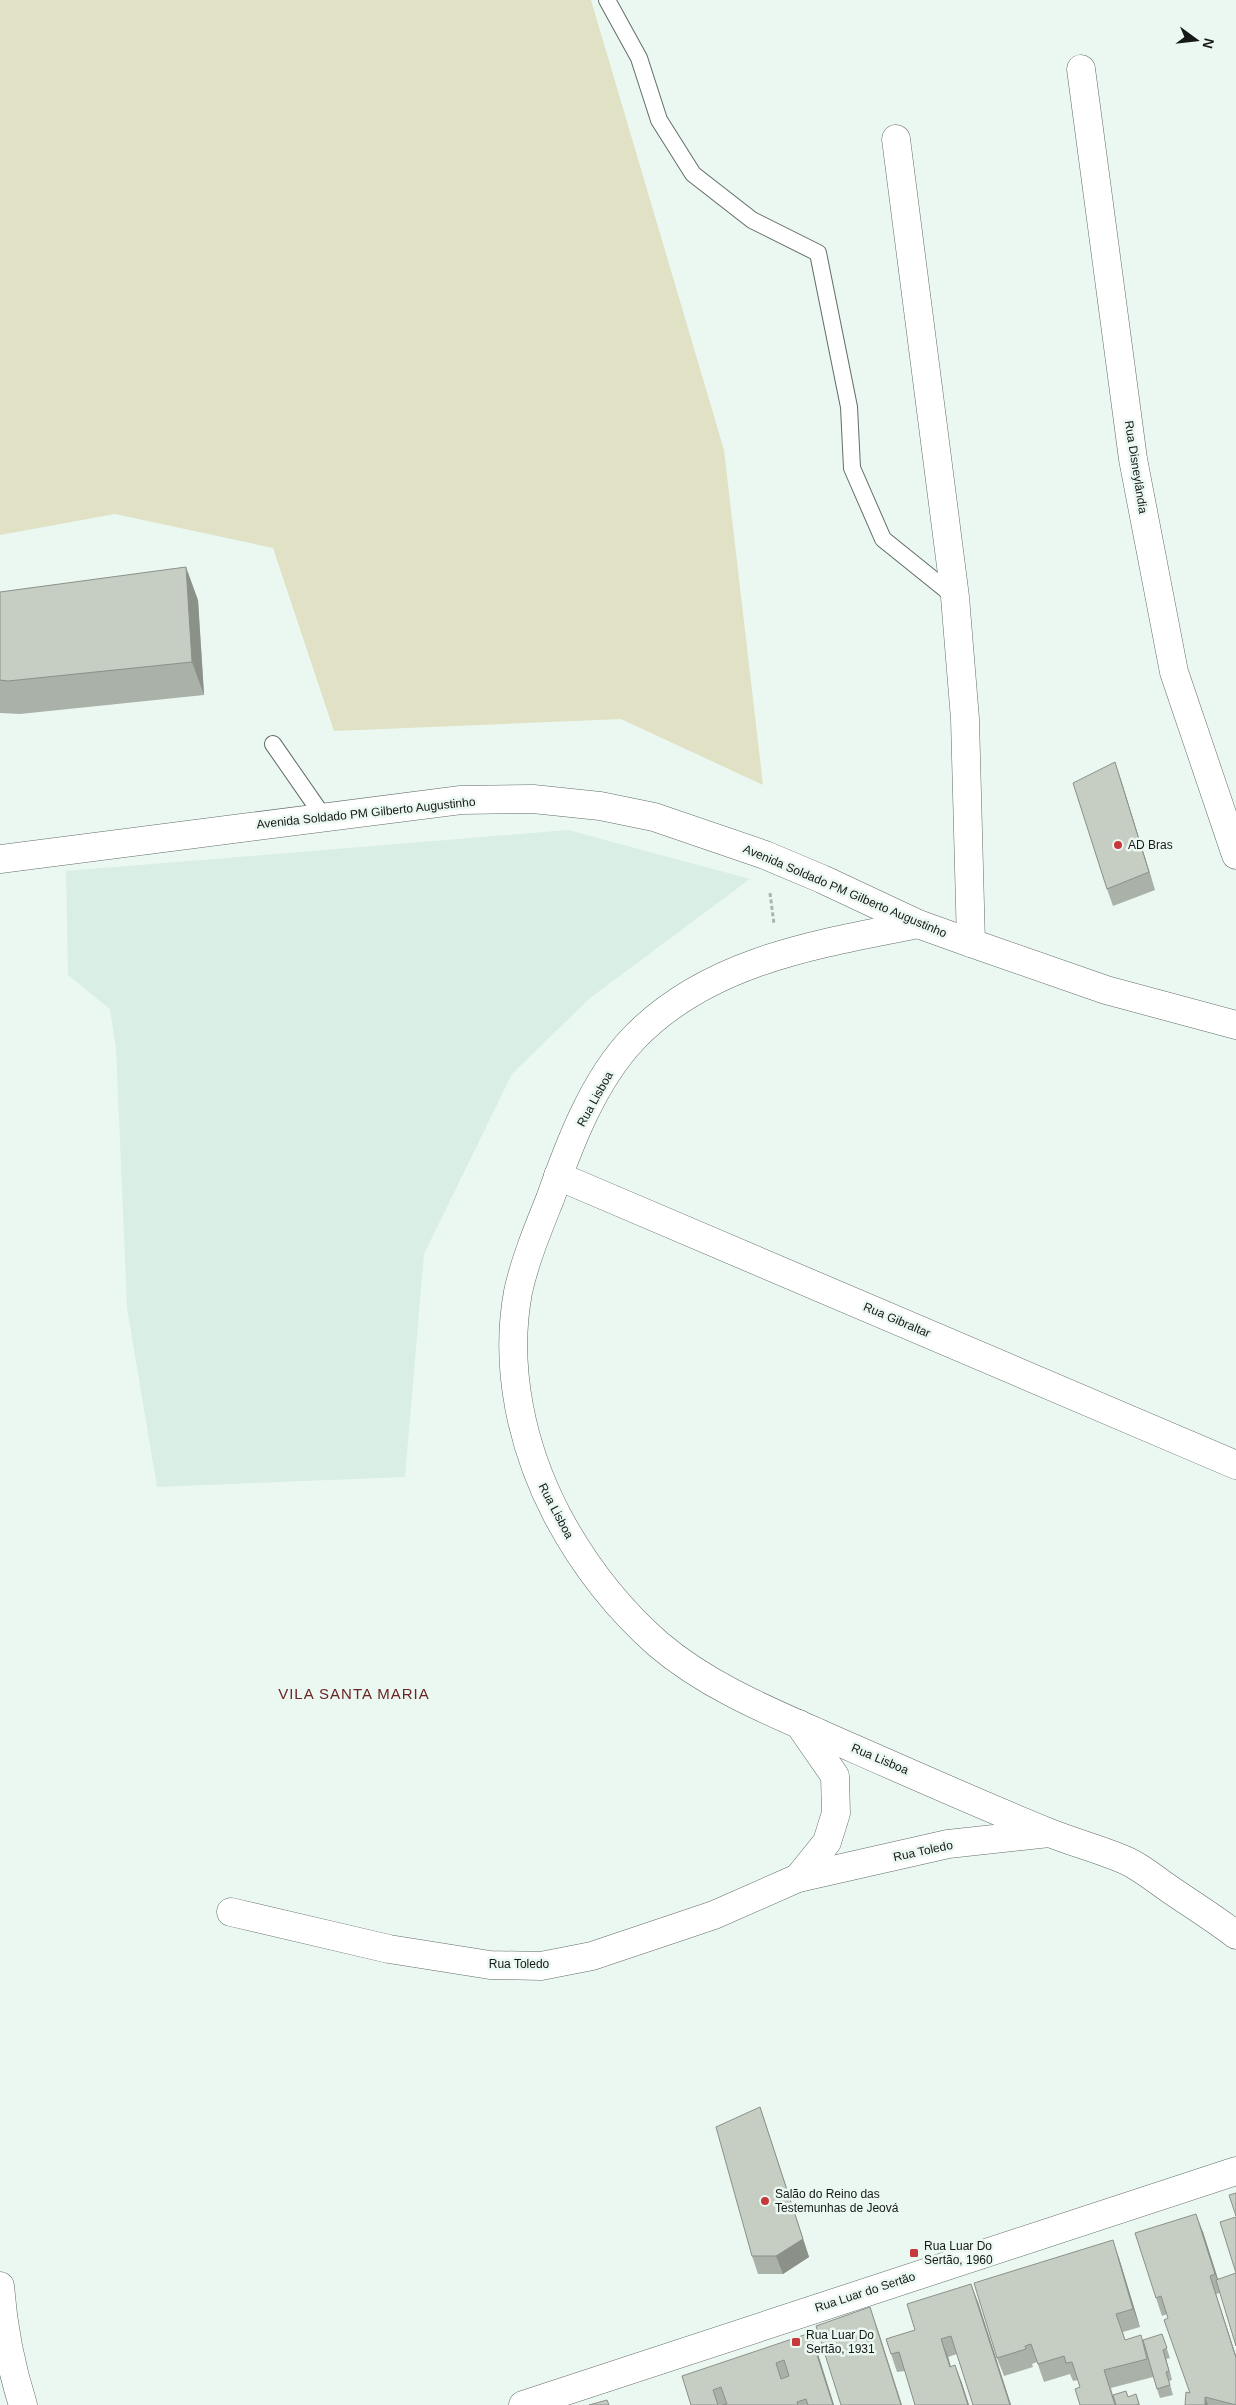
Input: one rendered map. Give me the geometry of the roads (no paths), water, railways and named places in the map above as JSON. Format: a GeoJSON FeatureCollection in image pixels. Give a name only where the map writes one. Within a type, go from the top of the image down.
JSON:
{"type":"FeatureCollection","features":[{"type":"Feature","properties":{"kind":"street","name":"Rua Disneylândia"},"geometry":{"type":"LineString","coordinates":[[1081,69],[1133,459],[1174,672],[1236,856]]}},
{"type":"Feature","properties":{"kind":"street"},"geometry":{"type":"LineString","coordinates":[[896,139],[955,597],[965,719],[971,943]]}},
{"type":"Feature","properties":{"kind":"street","name":"Avenida Soldado PM Gilberto Augustinho"},"geometry":{"type":"LineString","coordinates":[[0,859],[323,816],[461,800],[534,799],[600,806],[654,817],[765,855],[918,924],[1106,990],[1236,1026]]}},
{"type":"Feature","properties":{"kind":"street","name":"Rua Lisboa"},"geometry":{"type":"LineString","coordinates":[[918,924],[778,956],[730,972],[699,988],[663,1012],[631,1042],[585,1112],[558,1176],[528,1258],[518,1293],[514,1334],[516,1396],[526,1439],[541,1484],[568,1535],[598,1580],[620,1607],[660,1645],[689,1668],[737,1696],[799,1724],[1050,1832],[1130,1862],[1236,1935]]}},
{"type":"Feature","properties":{"kind":"street","name":"Rua Gibraltar"},"geometry":{"type":"LineString","coordinates":[[558,1176],[1236,1465]]}},
{"type":"Feature","properties":{"kind":"street","name":"Rua Toledo"},"geometry":{"type":"LineString","coordinates":[[798,1878],[827,1842],[836,1813],[834,1776],[799,1724]]}},
{"type":"Feature","properties":{"kind":"street","name":"Rua Toledo"},"geometry":{"type":"LineString","coordinates":[[230,1912],[389,1949],[490,1965],[541,1966],[592,1956],[714,1915],[798,1878],[948,1844],[1050,1832]]}},
{"type":"Feature","properties":{"kind":"street","name":"Rua Luar do Sertão"},"geometry":{"type":"LineString","coordinates":[[523,2405],[1236,2171]]}},
{"type":"Feature","properties":{"kind":"street"},"geometry":{"type":"LineString","coordinates":[[0,2286],[15,2380],[23,2405]]}},
{"type":"Feature","properties":{"kind":"lane"},"geometry":{"type":"LineString","coordinates":[[606,0],[639,58],[659,120],[693,174],[752,220],[818,253],[849,407],[852,468],[883,540],[955,597]]}},
{"type":"Feature","properties":{"kind":"lane"},"geometry":{"type":"LineString","coordinates":[[273,744],[323,816]]}},
{"type":"Feature","properties":{"kind":"place","name":"AD Bras"},"geometry":{"type":"Point","coordinates":[1118,845]}},
{"type":"Feature","properties":{"kind":"place","name":"Salão do Reino das Testemunhas de Jeová"},"geometry":{"type":"Point","coordinates":[765,2201]}},
{"type":"Feature","properties":{"kind":"place","name":"Rua Luar Do Sertão, 1960"},"geometry":{"type":"Point","coordinates":[914,2253]}},
{"type":"Feature","properties":{"kind":"place","name":"Rua Luar Do Sertão, 1931"},"geometry":{"type":"Point","coordinates":[796,2342]}},
{"type":"Feature","properties":{"kind":"district","name":"VILA SANTA MARIA"},"geometry":{"type":"Point","coordinates":[354,1693]}}]}
